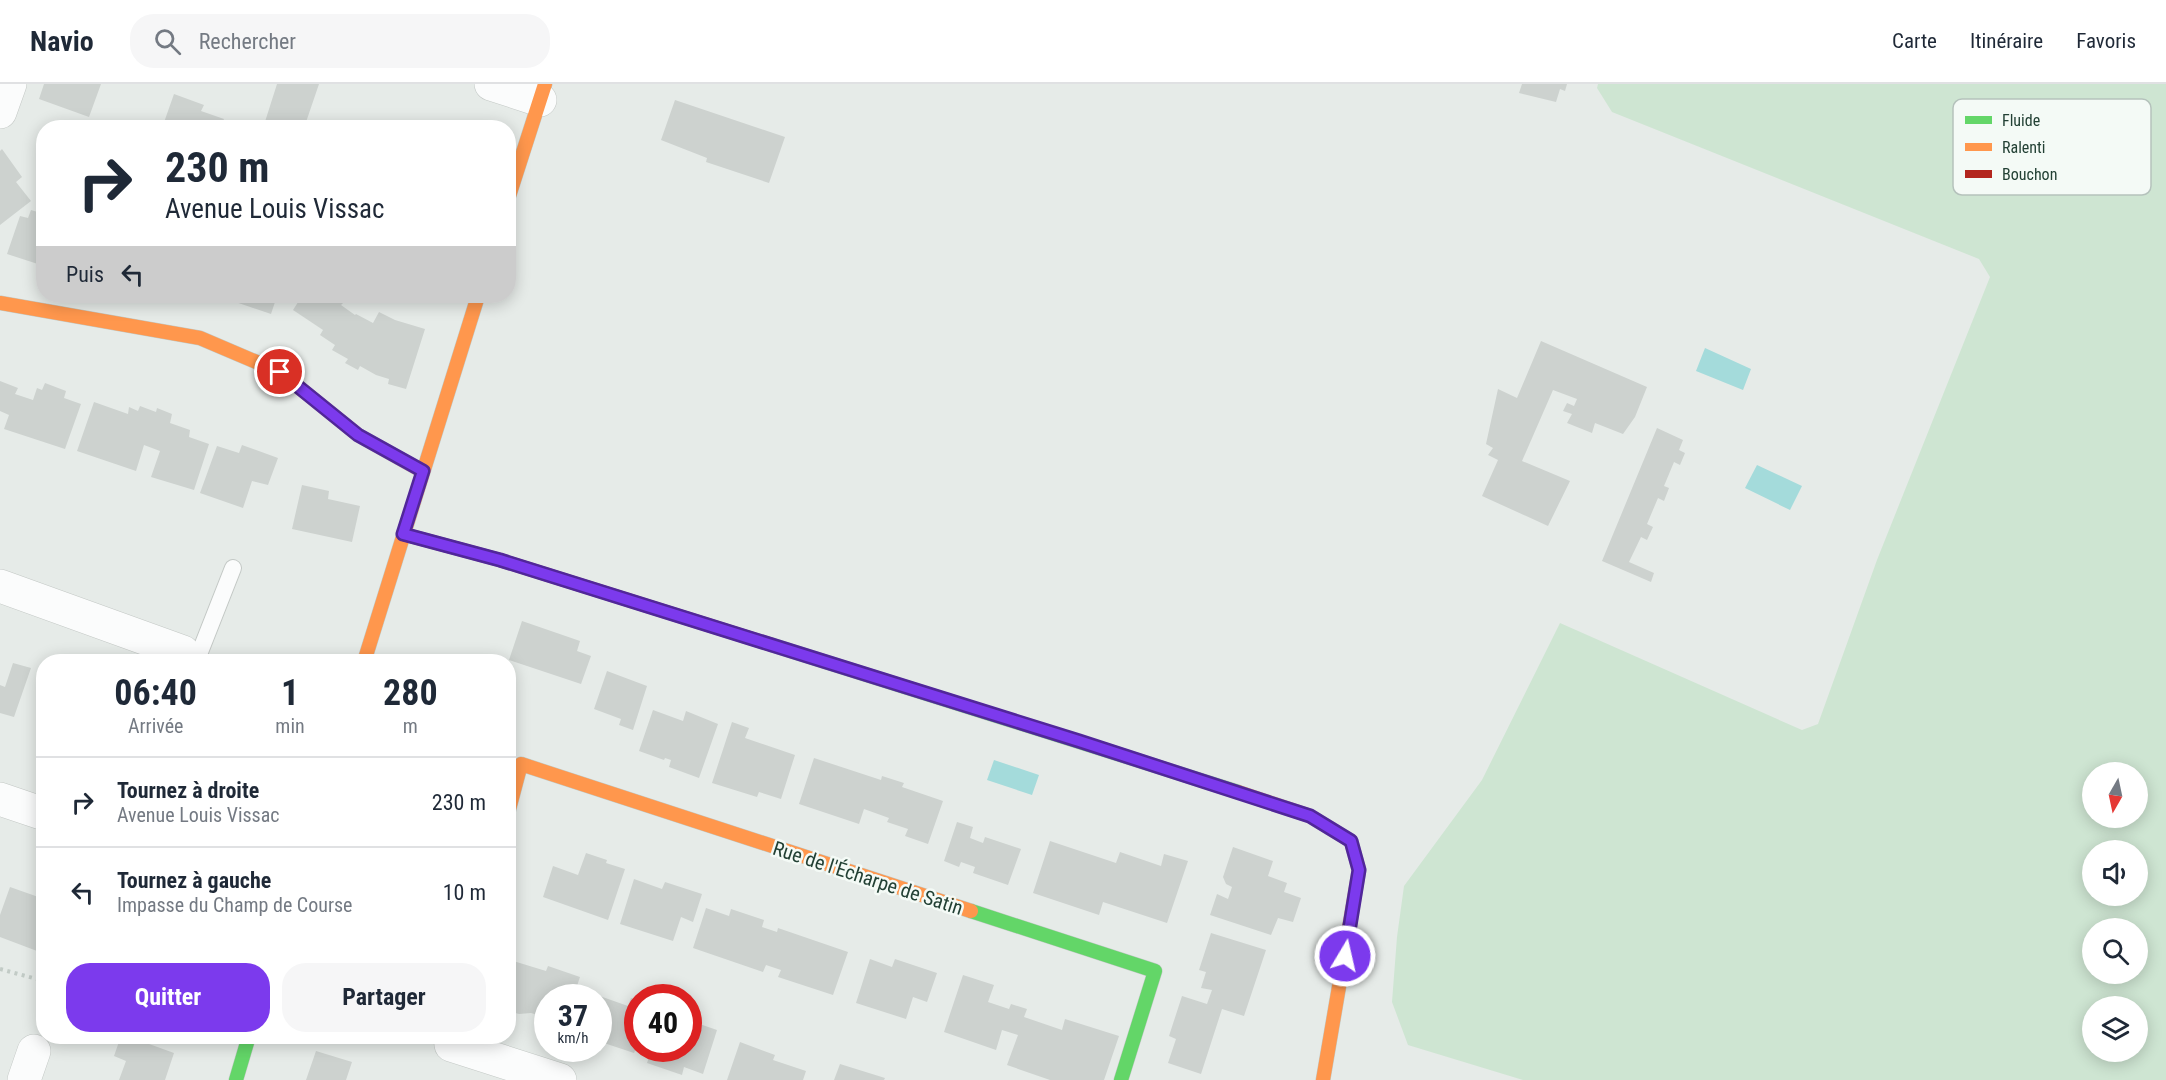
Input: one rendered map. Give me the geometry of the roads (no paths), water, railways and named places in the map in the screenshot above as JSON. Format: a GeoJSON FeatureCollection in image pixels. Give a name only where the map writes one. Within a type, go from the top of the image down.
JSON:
{"type":"FeatureCollection","features":[{"type":"Feature","properties":{"kind":"street"},"geometry":{"type":"LineString","coordinates":[[491,84],[542,92],[516,174]]}},
{"type":"Feature","properties":{"kind":"street"},"geometry":{"type":"LineString","coordinates":[[4,298],[200,338],[280,372],[358,435],[423,471]]}},
{"type":"Feature","properties":{"kind":"street"},"geometry":{"type":"LineString","coordinates":[[366,654],[476,303]]}},
{"type":"Feature","properties":{"kind":"street"},"geometry":{"type":"LineString","coordinates":[[403,534],[500,560],[1079,741],[1310,816],[1351,841],[1359,870],[1323,1080]]}},
{"type":"Feature","properties":{"kind":"street"},"geometry":{"type":"LineString","coordinates":[[0,586],[184,654]]}},
{"type":"Feature","properties":{"kind":"street","name":"Rue de l'Écharpe de Satin"},"geometry":{"type":"LineString","coordinates":[[516,783],[521,764],[1155,971],[1121,1080]]}},
{"type":"Feature","properties":{"kind":"street"},"geometry":{"type":"LineString","coordinates":[[0,799],[36,811]]}},
{"type":"Feature","properties":{"kind":"street"},"geometry":{"type":"LineString","coordinates":[[236,1080],[247,1044]]}},
{"type":"Feature","properties":{"kind":"street"},"geometry":{"type":"LineString","coordinates":[[461,1044],[560,1080]]}},
{"type":"Feature","properties":{"kind":"lane"},"geometry":{"type":"LineString","coordinates":[[199,654],[233,568]]}},
{"type":"Feature","properties":{"kind":"water"},"geometry":{"type":"Polygon","coordinates":[[[1705,348],[1751,369],[1743,390],[1696,371],[1705,348]]]}},
{"type":"Feature","properties":{"kind":"water"},"geometry":{"type":"Polygon","coordinates":[[[1757,465],[1802,486],[1790,510],[1745,488],[1757,465]]]}},
{"type":"Feature","properties":{"kind":"water"},"geometry":{"type":"Polygon","coordinates":[[[994,760],[1039,775],[1032,795],[987,780],[994,760]]]}}]}
